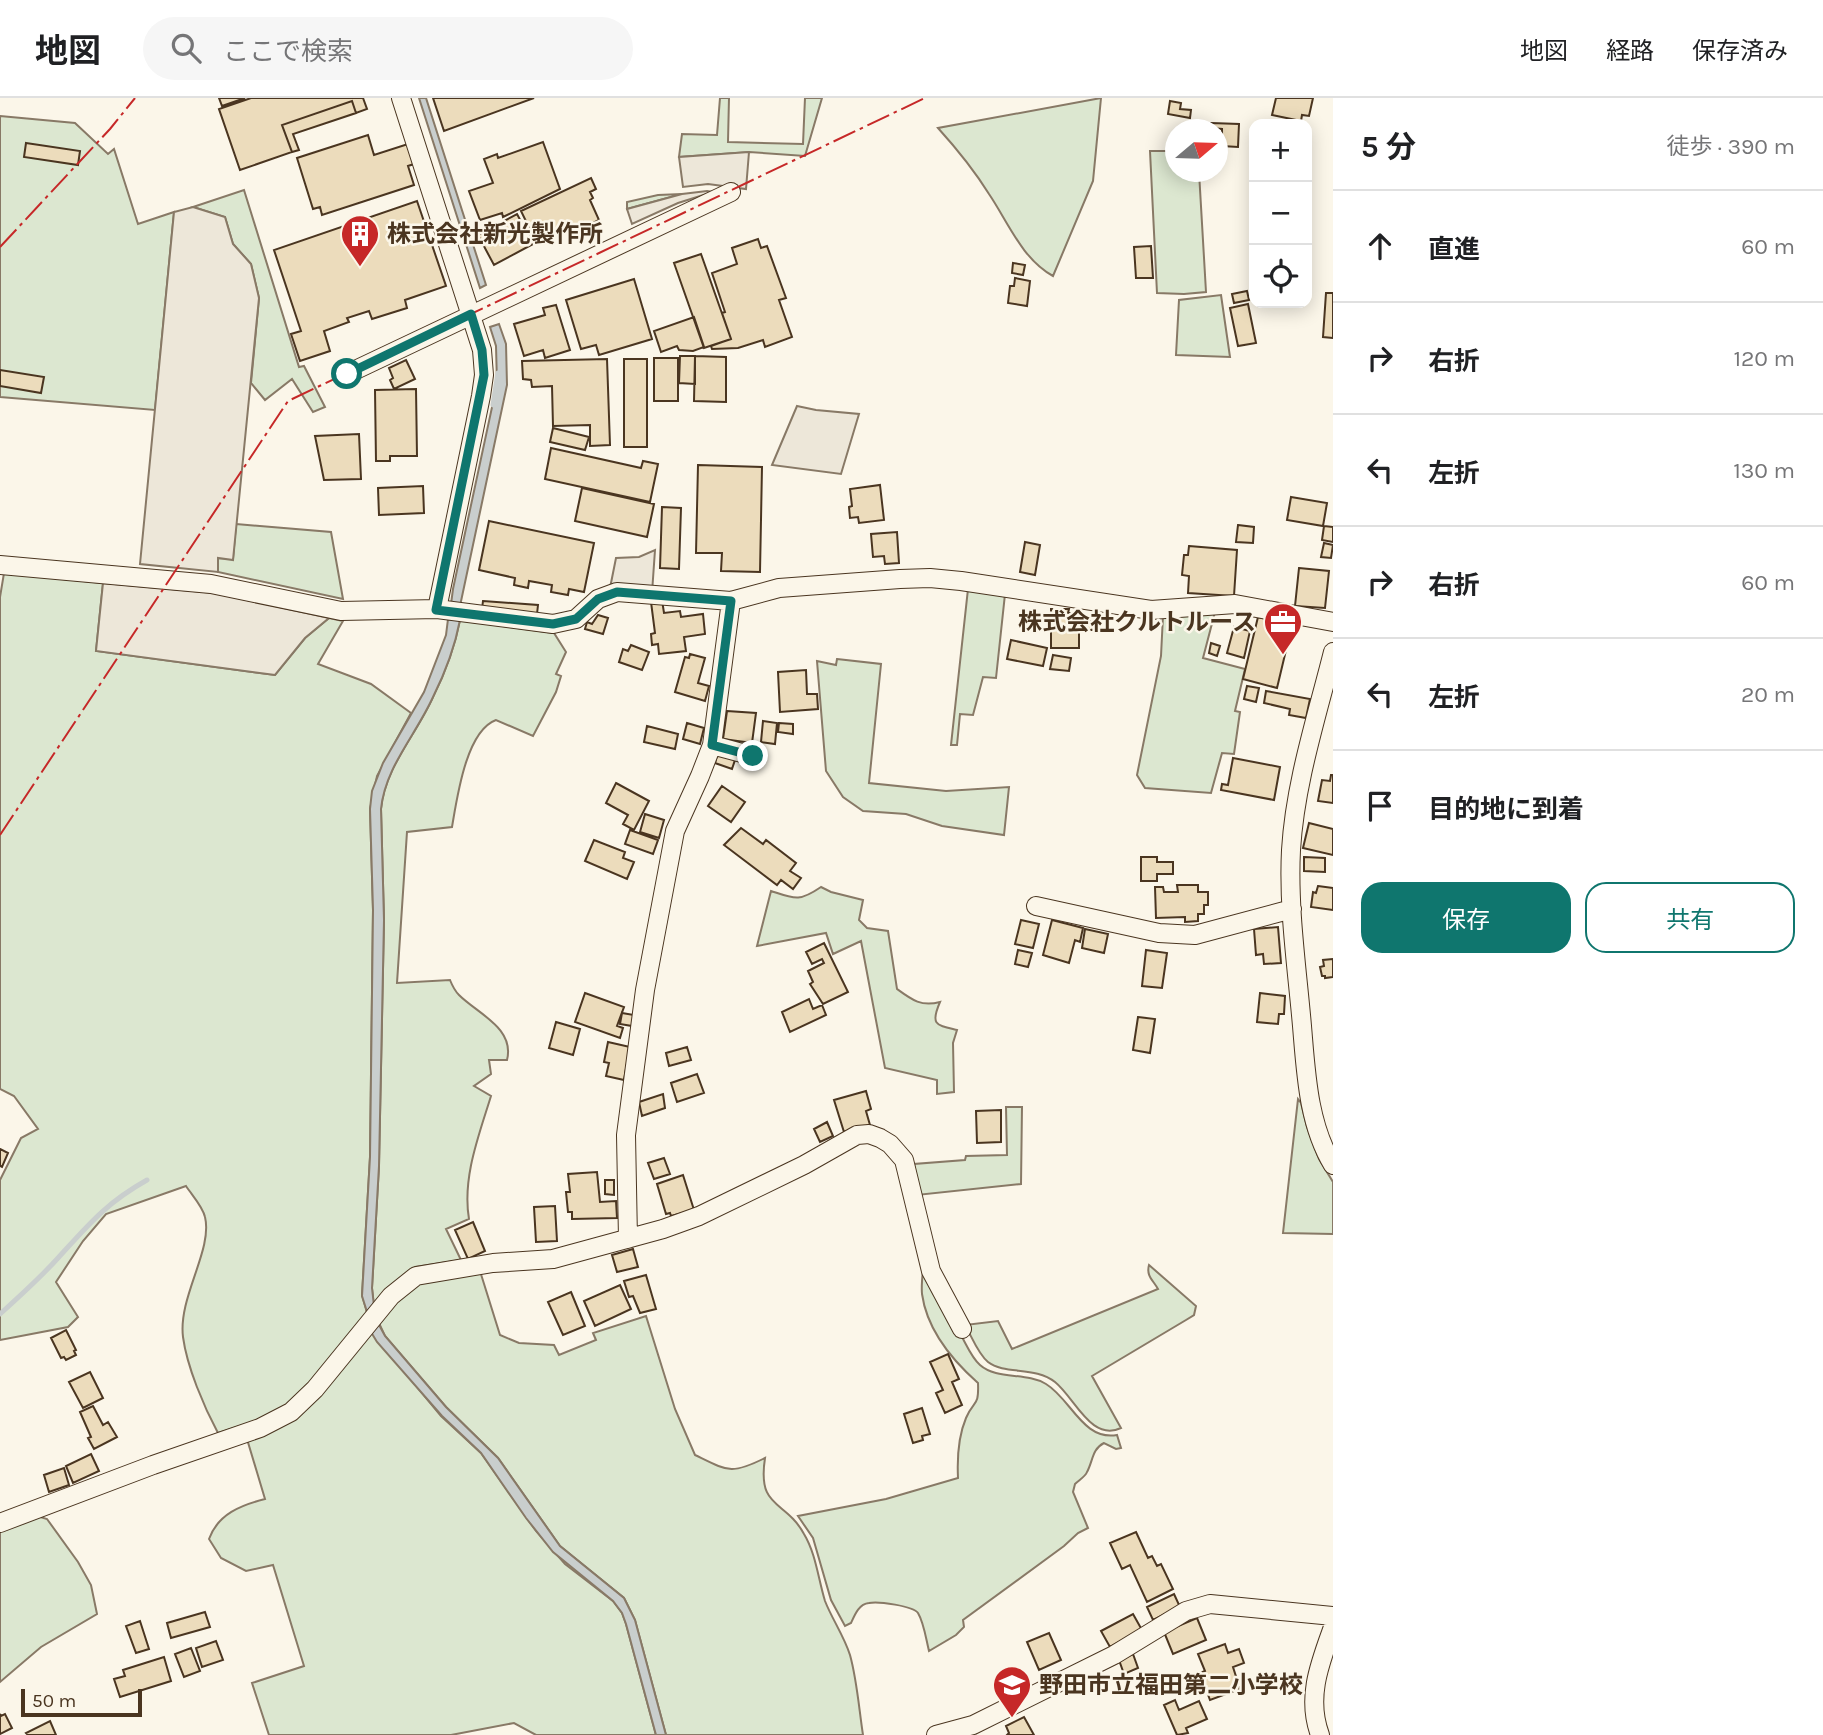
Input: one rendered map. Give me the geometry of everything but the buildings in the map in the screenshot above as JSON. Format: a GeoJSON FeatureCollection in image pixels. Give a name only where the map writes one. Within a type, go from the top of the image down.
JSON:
{"type":"FeatureCollection","features":[{"type":"Feature","properties":{"kind":"street"},"geometry":{"type":"LineString","coordinates":[[401,98],[482,350],[484,375],[436,610]]}},
{"type":"Feature","properties":{"kind":"street"},"geometry":{"type":"LineString","coordinates":[[347,374],[731,192]]}},
{"type":"Feature","properties":{"kind":"street"},"geometry":{"type":"LineString","coordinates":[[0,565],[211,584],[341,611],[436,610],[553,624],[576,619],[598,599],[617,592],[731,601],[779,588],[930,578],[1151,610],[1235,604],[1333,622]]}},
{"type":"Feature","properties":{"kind":"street"},"geometry":{"type":"LineString","coordinates":[[628,1239],[626,1135],[645,990],[675,831],[712,745],[731,601]]}},
{"type":"Feature","properties":{"kind":"street"},"geometry":{"type":"LineString","coordinates":[[1333,652],[1297,799],[1291,850],[1292,909],[1307,1083],[1317,1130],[1333,1165]]}},
{"type":"Feature","properties":{"kind":"street"},"geometry":{"type":"LineString","coordinates":[[712,745],[753,756]]}},
{"type":"Feature","properties":{"kind":"street"},"geometry":{"type":"LineString","coordinates":[[1036,906],[1159,933],[1195,935],[1292,909]]}},
{"type":"Feature","properties":{"kind":"street"},"geometry":{"type":"LineString","coordinates":[[0,1523],[260,1429],[291,1412],[315,1389],[391,1296],[416,1276],[493,1263],[553,1259],[663,1229],[699,1216],[804,1165],[858,1135],[869,1134],[890,1144],[904,1160],[931,1271],[962,1329]]}},
{"type":"Feature","properties":{"kind":"street"},"geometry":{"type":"LineString","coordinates":[[936,1735],[973,1725],[1114,1655],[1186,1611],[1210,1604],[1333,1616]]}},
{"type":"Feature","properties":{"kind":"street"},"geometry":{"type":"LineString","coordinates":[[1320,1735],[1314,1710],[1313,1689],[1333,1627]]}},
{"type":"Feature","properties":{"kind":"green space"},"geometry":{"type":"Polygon","coordinates":[[[720,98],[729,98],[728,142],[803,144],[805,98],[822,98],[805,156],[749,152],[679,157],[682,134],[717,135],[720,98]]]}},
{"type":"Feature","properties":{"kind":"green space"},"geometry":{"type":"Polygon","coordinates":[[[1101,98],[1093,181],[1053,276],[1042,269],[1024,250],[977,177],[938,128],[1101,98]]]}},
{"type":"Feature","properties":{"kind":"green space"},"geometry":{"type":"Polygon","coordinates":[[[0,116],[75,123],[108,154],[114,149],[138,224],[174,212],[155,410],[0,397],[0,116]]]}},
{"type":"Feature","properties":{"kind":"green space"},"geometry":{"type":"Polygon","coordinates":[[[1150,151],[1165,151],[1165,182],[1200,182],[1206,292],[1157,293],[1150,151]]]}},
{"type":"Feature","properties":{"kind":"green space"},"geometry":{"type":"Polygon","coordinates":[[[244,190],[299,367],[304,366],[325,407],[313,412],[292,379],[265,400],[251,383],[259,298],[251,264],[233,244],[225,217],[193,207],[244,190]]]}},
{"type":"Feature","properties":{"kind":"green space"},"geometry":{"type":"Polygon","coordinates":[[[682,194],[627,209],[627,202],[658,195],[682,194]]]}},
{"type":"Feature","properties":{"kind":"green space"},"geometry":{"type":"Polygon","coordinates":[[[1221,295],[1230,357],[1176,355],[1179,300],[1221,295]]]}},
{"type":"Feature","properties":{"kind":"green space"},"geometry":{"type":"Polygon","coordinates":[[[236,524],[331,532],[343,599],[218,572],[218,558],[233,559],[236,524]]]}},
{"type":"Feature","properties":{"kind":"green space"},"geometry":{"type":"Polygon","coordinates":[[[4,573],[103,583],[96,651],[275,675],[305,638],[329,618],[343,621],[318,664],[371,684],[411,713],[377,776],[370,809],[373,910],[370,1157],[362,1295],[368,1316],[296,1399],[259,1420],[218,1433],[197,1386],[183,1337],[185,1306],[206,1230],[204,1213],[186,1186],[106,1214],[83,1241],[56,1282],[78,1317],[68,1327],[0,1340],[0,1180],[21,1138],[38,1129],[14,1096],[0,1089],[0,597],[4,573]]]}},
{"type":"Feature","properties":{"kind":"green space"},"geometry":{"type":"Polygon","coordinates":[[[968,589],[1005,594],[996,678],[983,677],[973,715],[960,714],[957,745],[951,745],[968,589]]]}},
{"type":"Feature","properties":{"kind":"green space"},"geometry":{"type":"Polygon","coordinates":[[[1215,612],[1203,658],[1245,669],[1235,711],[1240,712],[1234,754],[1222,753],[1211,793],[1145,788],[1137,775],[1161,656],[1163,616],[1215,612]]]}},
{"type":"Feature","properties":{"kind":"green space"},"geometry":{"type":"Polygon","coordinates":[[[460,620],[554,633],[566,652],[556,674],[561,676],[556,692],[533,736],[496,720],[486,727],[470,751],[452,827],[407,832],[397,983],[450,980],[459,995],[500,1030],[508,1049],[507,1060],[489,1060],[491,1074],[474,1086],[491,1096],[470,1172],[467,1204],[469,1219],[446,1229],[461,1260],[415,1267],[374,1306],[372,1288],[379,1166],[384,920],[381,809],[388,779],[442,678],[460,620]]]}},
{"type":"Feature","properties":{"kind":"green space"},"geometry":{"type":"Polygon","coordinates":[[[837,659],[881,664],[869,783],[946,791],[1009,787],[1004,835],[942,826],[906,814],[863,811],[843,797],[826,771],[817,661],[836,665],[837,659]]]}},
{"type":"Feature","properties":{"kind":"green space"},"geometry":{"type":"Polygon","coordinates":[[[821,887],[863,900],[859,920],[867,928],[888,931],[897,989],[917,1002],[940,1002],[935,1020],[944,1027],[957,1030],[953,1043],[954,1092],[937,1094],[937,1080],[885,1068],[861,941],[833,954],[826,933],[757,946],[771,891],[797,898],[821,887]]]}},
{"type":"Feature","properties":{"kind":"green space"},"geometry":{"type":"Polygon","coordinates":[[[1298,1099],[1319,1159],[1333,1182],[1333,1234],[1283,1233],[1298,1099]]]}},
{"type":"Feature","properties":{"kind":"green space"},"geometry":{"type":"Polygon","coordinates":[[[1006,1107],[1022,1107],[1021,1184],[917,1195],[914,1164],[965,1160],[966,1156],[1007,1155],[1006,1107]]]}},
{"type":"Feature","properties":{"kind":"green space"},"geometry":{"type":"Polygon","coordinates":[[[924,1260],[946,1309],[980,1365],[995,1373],[1030,1378],[1046,1384],[1095,1432],[1117,1435],[1121,1448],[1116,1449],[1104,1443],[1100,1446],[1086,1474],[1075,1484],[1073,1492],[1088,1528],[963,1620],[964,1627],[956,1635],[929,1651],[920,1617],[915,1610],[909,1608],[887,1603],[866,1604],[858,1610],[851,1623],[845,1626],[831,1600],[813,1538],[798,1516],[886,1499],[958,1478],[961,1432],[977,1400],[978,1383],[950,1354],[929,1320],[922,1294],[924,1260]]]}},
{"type":"Feature","properties":{"kind":"green space"},"geometry":{"type":"Polygon","coordinates":[[[1149,1265],[1196,1306],[1194,1315],[1092,1376],[1121,1428],[1110,1431],[1092,1424],[1062,1389],[1047,1377],[995,1366],[988,1362],[978,1350],[965,1325],[998,1321],[1012,1349],[1158,1289],[1149,1275],[1149,1265]]]}},
{"type":"Feature","properties":{"kind":"green space"},"geometry":{"type":"Polygon","coordinates":[[[480,1271],[500,1335],[519,1343],[554,1345],[559,1355],[596,1340],[593,1333],[646,1316],[675,1409],[695,1455],[730,1469],[744,1467],[765,1458],[765,1487],[769,1496],[797,1523],[804,1534],[814,1558],[825,1601],[850,1655],[863,1735],[666,1735],[635,1620],[624,1598],[560,1546],[498,1458],[446,1407],[385,1336],[378,1321],[410,1286],[430,1278],[480,1271]]]}},
{"type":"Feature","properties":{"kind":"green space"},"geometry":{"type":"Polygon","coordinates":[[[371,1331],[441,1416],[481,1453],[536,1531],[565,1564],[613,1601],[622,1613],[656,1735],[536,1735],[514,1723],[451,1735],[269,1735],[252,1683],[304,1666],[273,1565],[246,1571],[221,1558],[209,1539],[218,1523],[231,1512],[265,1499],[247,1439],[371,1331]]]}},
{"type":"Feature","properties":{"kind":"green space"},"geometry":{"type":"Polygon","coordinates":[[[34,1515],[47,1519],[78,1562],[91,1585],[97,1614],[41,1647],[0,1682],[0,1529],[34,1515]]]}},
{"type":"Feature","properties":{"kind":"shaded area"},"geometry":{"type":"Polygon","coordinates":[[[419,98],[426,98],[486,285],[480,288],[419,98]]]}},
{"type":"Feature","properties":{"kind":"shaded area"},"geometry":{"type":"Polygon","coordinates":[[[749,152],[746,189],[708,184],[683,187],[679,157],[749,152]]]}},
{"type":"Feature","properties":{"kind":"shaded area"},"geometry":{"type":"Polygon","coordinates":[[[713,192],[678,203],[632,224],[627,209],[682,194],[713,192]]]}},
{"type":"Feature","properties":{"kind":"shaded area"},"geometry":{"type":"Polygon","coordinates":[[[193,207],[225,217],[233,244],[251,264],[259,298],[233,560],[218,558],[218,572],[140,564],[174,212],[193,207]]]}},
{"type":"Feature","properties":{"kind":"shaded area"},"geometry":{"type":"Polygon","coordinates":[[[499,324],[506,344],[507,385],[460,606],[451,604],[453,589],[497,384],[496,346],[490,327],[499,324]]]}},
{"type":"Feature","properties":{"kind":"shaded area"},"geometry":{"type":"Polygon","coordinates":[[[797,406],[859,414],[841,474],[772,465],[797,406]]]}},
{"type":"Feature","properties":{"kind":"shaded area"},"geometry":{"type":"Polygon","coordinates":[[[655,550],[652,593],[610,588],[616,558],[639,557],[655,550]]]}},
{"type":"Feature","properties":{"kind":"shaded area"},"geometry":{"type":"Polygon","coordinates":[[[103,583],[215,593],[329,618],[305,638],[275,675],[96,651],[103,583]]]}},
{"type":"Feature","properties":{"kind":"shaded area"},"geometry":{"type":"Polygon","coordinates":[[[448,619],[460,620],[449,659],[426,711],[388,779],[381,809],[384,920],[379,1166],[372,1288],[374,1306],[368,1315],[362,1296],[370,1157],[372,791],[383,763],[424,692],[446,635],[448,619]]]}},
{"type":"Feature","properties":{"kind":"shaded area"},"geometry":{"type":"Polygon","coordinates":[[[378,1323],[385,1336],[446,1407],[498,1458],[560,1546],[624,1598],[635,1620],[666,1735],[656,1735],[622,1613],[613,1601],[553,1552],[481,1453],[442,1416],[377,1342],[371,1332],[378,1323]]]}},
{"type":"Feature","properties":{"kind":"waterway"},"geometry":{"type":"LineString","coordinates":[[493,405],[498,373]]}},
{"type":"Feature","properties":{"kind":"waterway"},"geometry":{"type":"LineString","coordinates":[[0,1314],[44,1273],[99,1215],[120,1197],[147,1180]]}},
{"type":"Feature","properties":{"kind":"power"},"geometry":{"type":"LineString","coordinates":[[0,247],[110,129],[135,98]]}},
{"type":"Feature","properties":{"kind":"power"},"geometry":{"type":"LineString","coordinates":[[0,835],[288,401],[925,98]]}},
{"type":"Feature","properties":{"kind":"place","name":"株式会社新光製作所"},"geometry":{"type":"Point","coordinates":[360,268]}},
{"type":"Feature","properties":{"kind":"place","name":"株式会社クルトルース"},"geometry":{"type":"Point","coordinates":[1283,656]}},
{"type":"Feature","properties":{"kind":"place","name":"野田市立福田第二小学校"},"geometry":{"type":"Point","coordinates":[1012,1719]}},
{"type":"Feature","properties":{"kind":"route"},"geometry":{"type":"LineString","coordinates":[[347,374],[471,314],[482,350],[484,375],[436,610],[553,624],[576,619],[598,599],[617,592],[731,601],[712,745],[753,756]]}}]}
